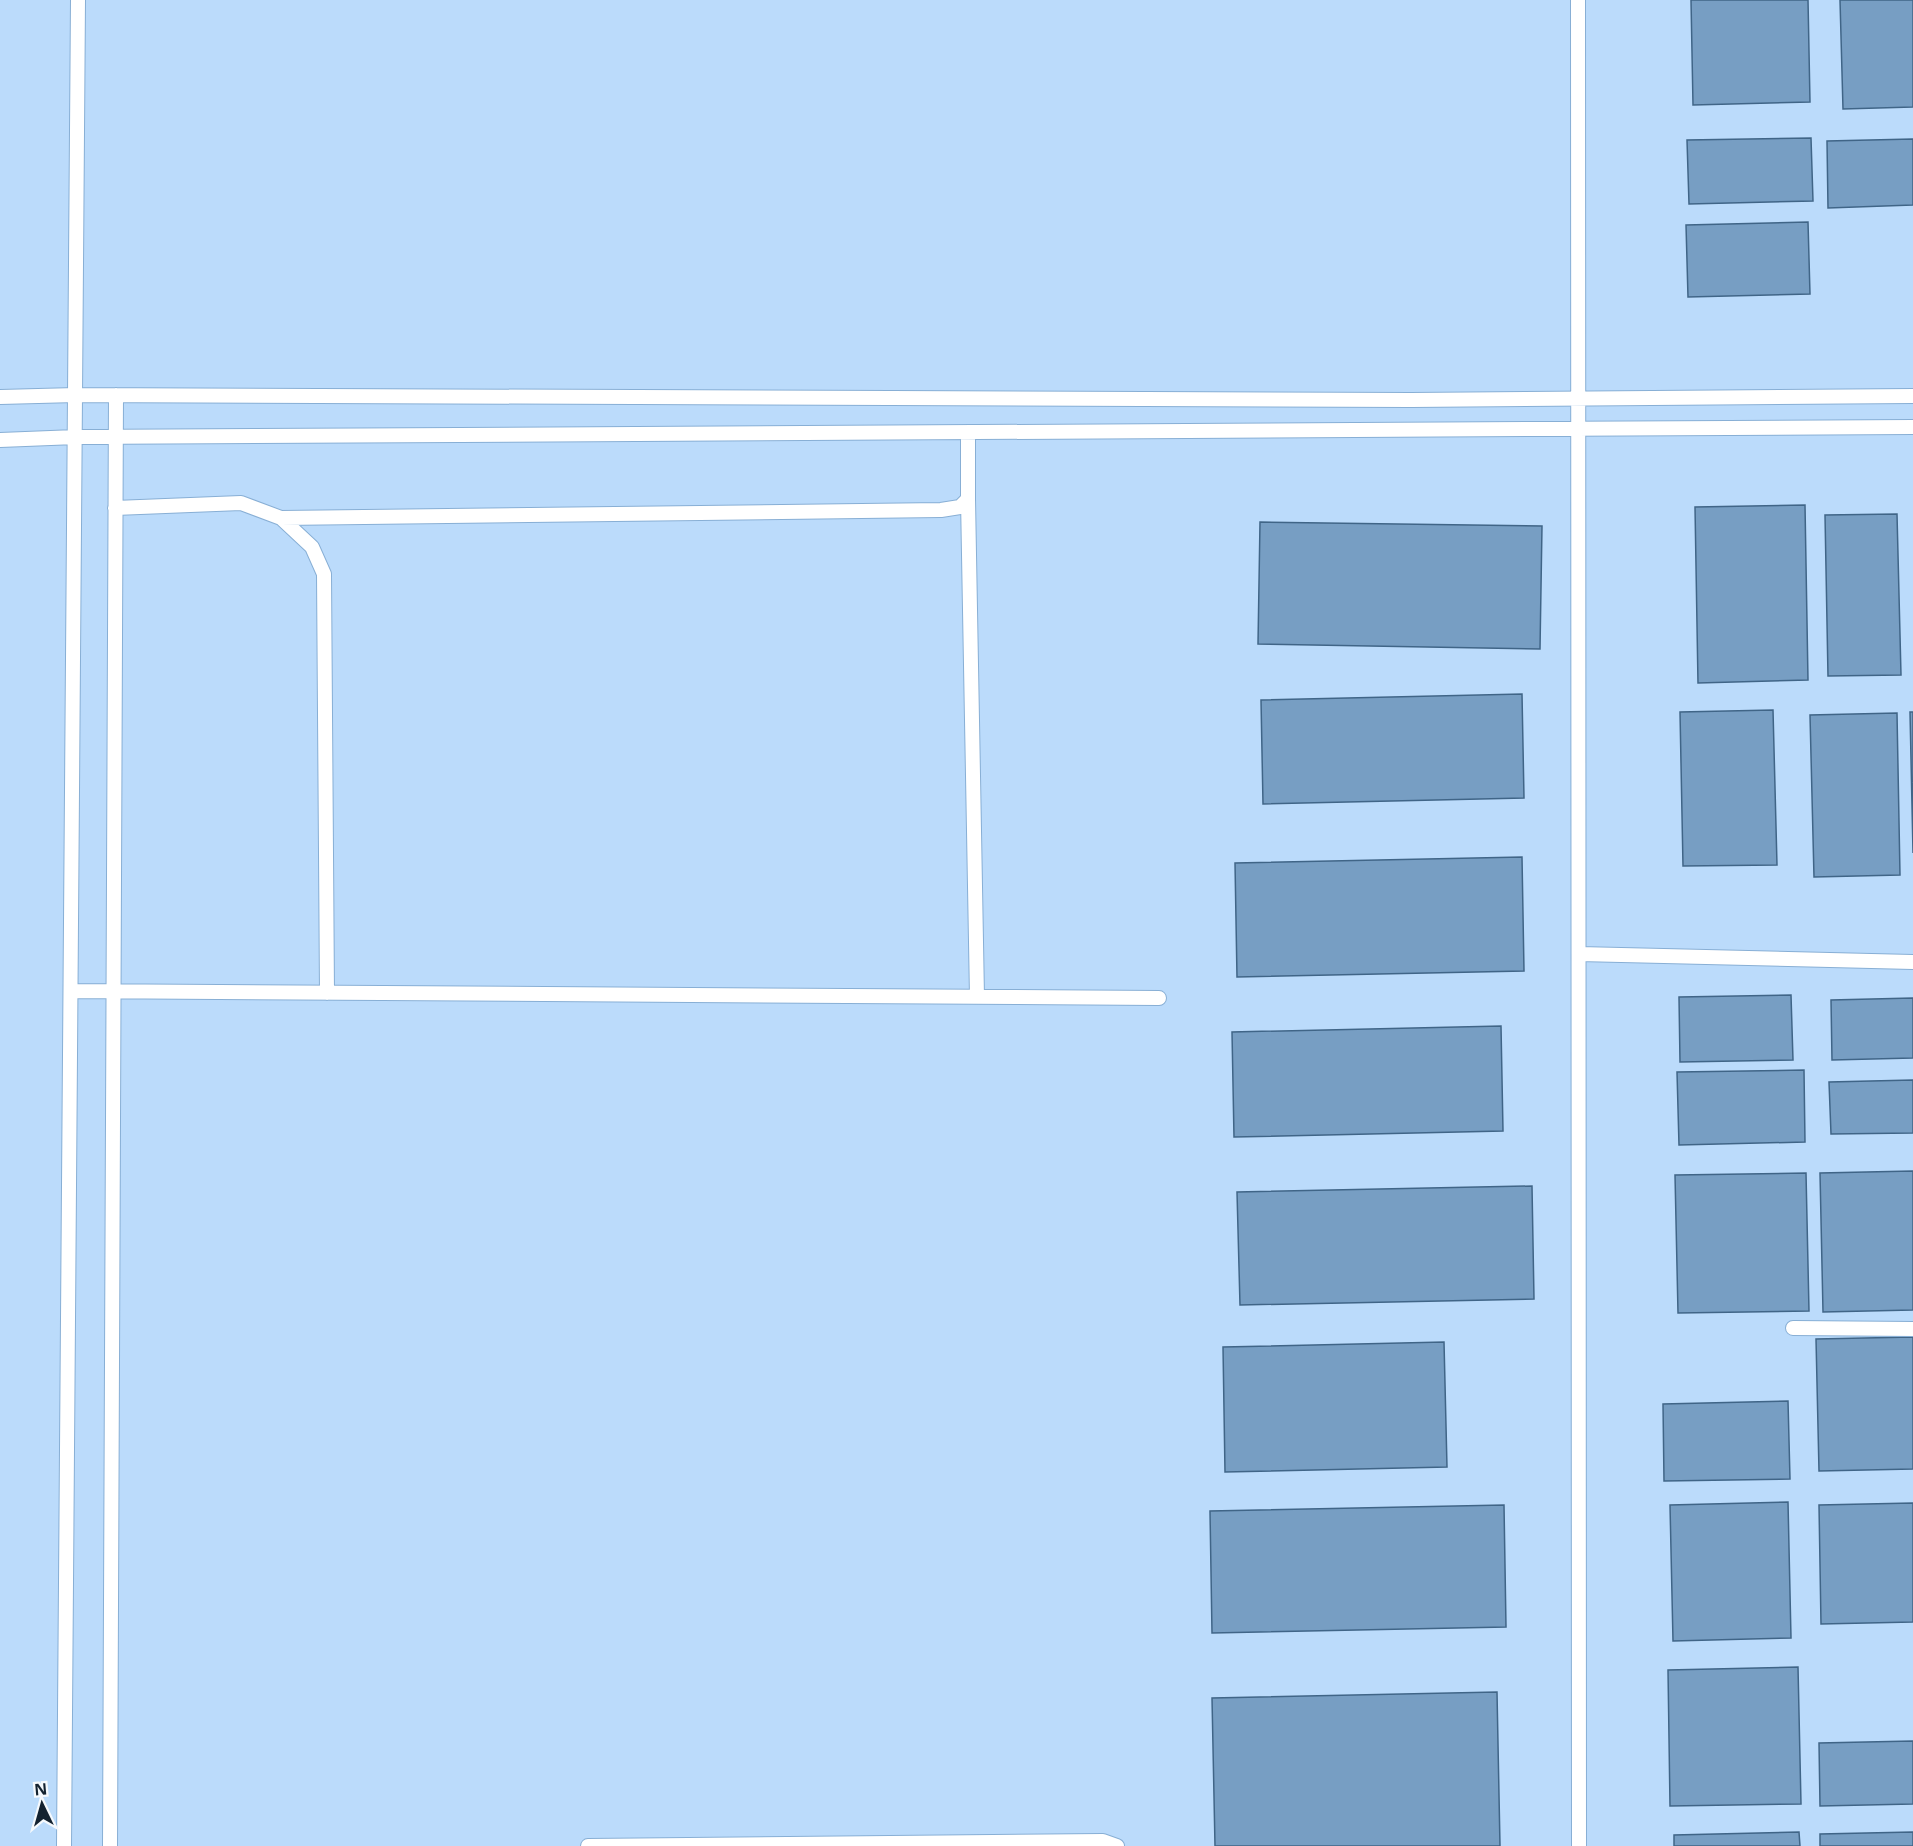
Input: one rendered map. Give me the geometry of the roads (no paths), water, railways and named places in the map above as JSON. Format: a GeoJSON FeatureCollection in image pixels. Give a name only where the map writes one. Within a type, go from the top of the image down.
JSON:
{"type":"FeatureCollection","features":[{"type":"Feature","properties":{"kind":"lane"},"geometry":{"type":"LineString","coordinates":[[64,1846],[78,0]]}},
{"type":"Feature","properties":{"kind":"lane"},"geometry":{"type":"LineString","coordinates":[[1578,0],[1579,1846]]}},
{"type":"Feature","properties":{"kind":"lane"},"geometry":{"type":"LineString","coordinates":[[0,397],[76,395],[1411,400],[1913,396]]}},
{"type":"Feature","properties":{"kind":"lane"},"geometry":{"type":"LineString","coordinates":[[110,1846],[116,396]]}},
{"type":"Feature","properties":{"kind":"lane"},"geometry":{"type":"LineString","coordinates":[[0,440],[76,437],[1913,427]]}},
{"type":"Feature","properties":{"kind":"lane"},"geometry":{"type":"LineString","coordinates":[[968,432],[977,997]]}},
{"type":"Feature","properties":{"kind":"lane"},"geometry":{"type":"LineString","coordinates":[[115,508],[241,503],[281,518],[941,510],[960,507],[968,499]]}},
{"type":"Feature","properties":{"kind":"lane"},"geometry":{"type":"LineString","coordinates":[[281,518],[312,547],[324,574],[327,993]]}},
{"type":"Feature","properties":{"kind":"lane"},"geometry":{"type":"LineString","coordinates":[[1579,954],[1913,962]]}},
{"type":"Feature","properties":{"kind":"lane"},"geometry":{"type":"LineString","coordinates":[[71,991],[1159,998]]}},
{"type":"Feature","properties":{"kind":"lane"},"geometry":{"type":"LineString","coordinates":[[1793,1328],[1913,1329]]}},
{"type":"Feature","properties":{"kind":"lane"},"geometry":{"type":"LineString","coordinates":[[588,1846],[1103,1841],[1117,1846]]}}]}
